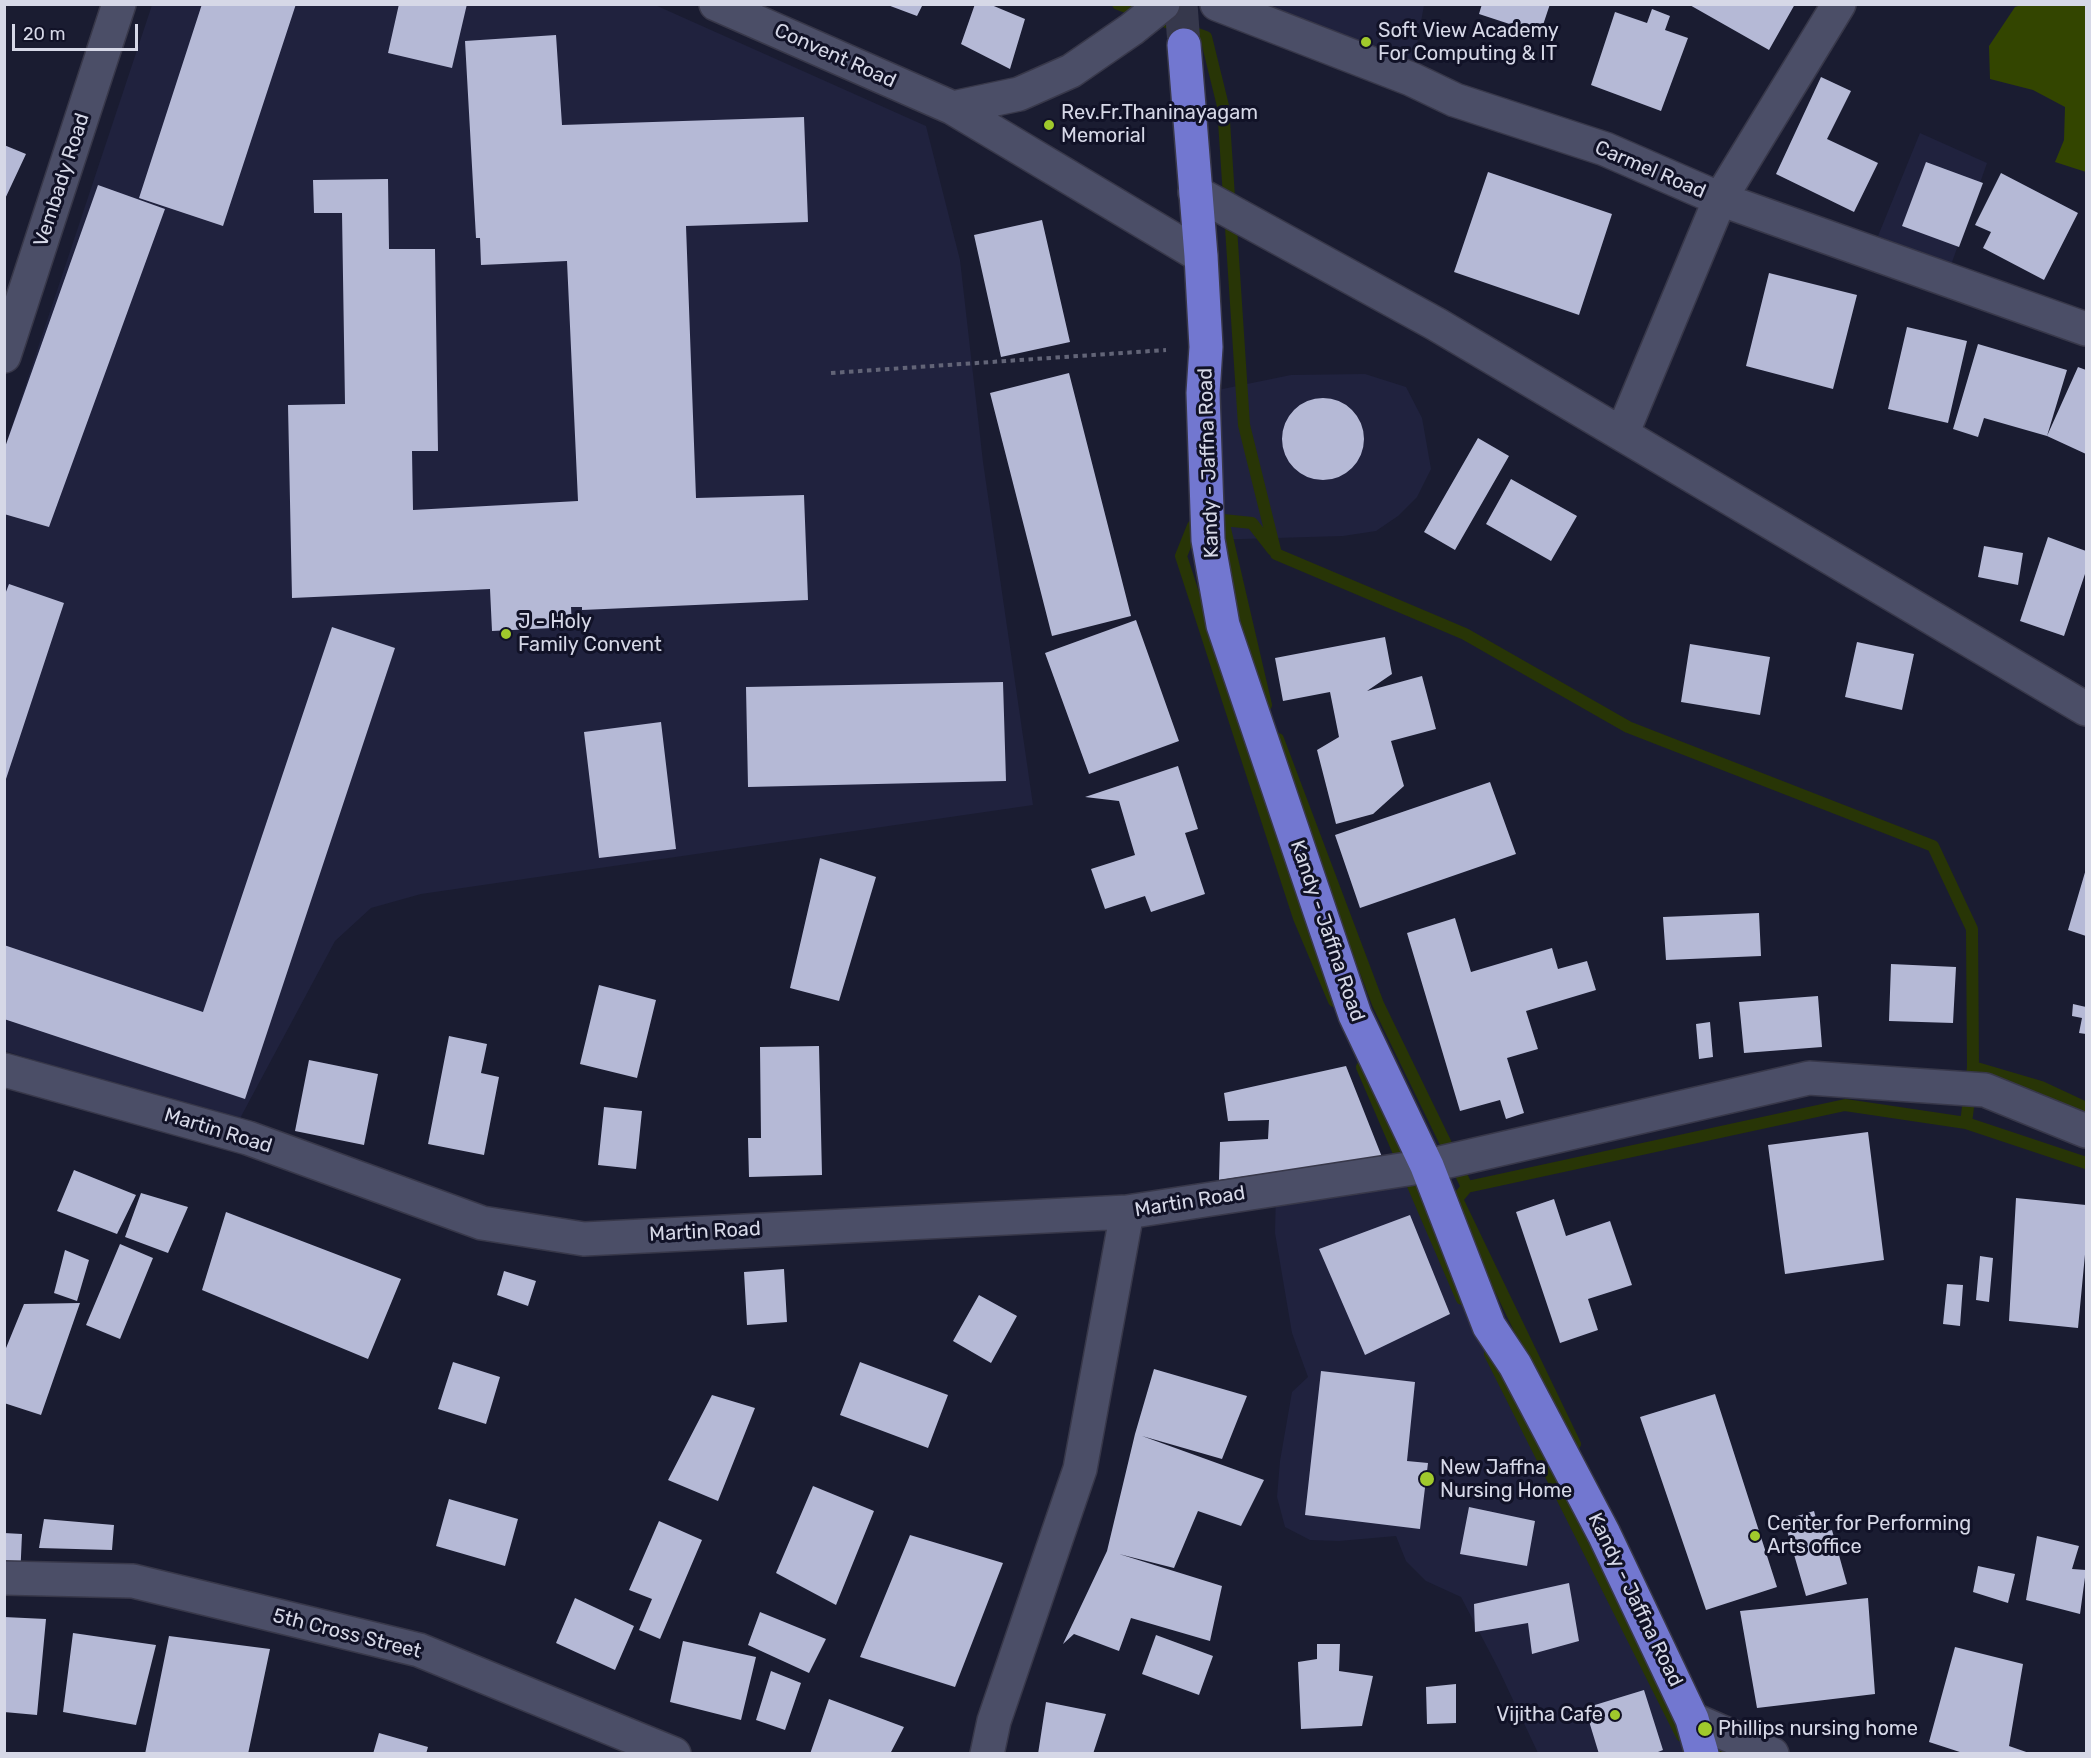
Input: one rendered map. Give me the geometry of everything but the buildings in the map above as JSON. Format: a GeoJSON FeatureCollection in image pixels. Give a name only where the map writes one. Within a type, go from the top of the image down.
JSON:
{"type":"FeatureCollection","features":[{"type":"Feature","properties":{"kind":"highway","name":"Kandy - Jaffna Road"},"geometry":{"type":"LineString","coordinates":[[1184,45],[1206,347],[1203,393],[1208,540],[1223,626],[1354,1015],[1427,1166],[1489,1326],[1515,1365],[1604,1534],[1692,1719],[1702,1754]]}},
{"type":"Feature","properties":{"kind":"street","name":"Vembady Road"},"geometry":{"type":"LineString","coordinates":[[4,356],[119,4]]}},
{"type":"Feature","properties":{"kind":"street","name":"Convent Road"},"geometry":{"type":"LineString","coordinates":[[717,4],[953,108],[1201,256]]}},
{"type":"Feature","properties":{"kind":"street"},"geometry":{"type":"LineString","coordinates":[[953,108],[1019,94],[1071,71],[1132,29],[1162,4]]}},
{"type":"Feature","properties":{"kind":"street","name":"Carmel Road"},"geometry":{"type":"LineString","coordinates":[[1217,4],[1412,79],[1455,100],[1605,149],[1720,199],[2086,329]]}},
{"type":"Feature","properties":{"kind":"street"},"geometry":{"type":"LineString","coordinates":[[1622,434],[1720,199],[1839,4]]}},
{"type":"Feature","properties":{"kind":"street"},"geometry":{"type":"LineString","coordinates":[[1195,192],[1436,324],[2086,709]]}},
{"type":"Feature","properties":{"kind":"street","name":"Martin Road"},"geometry":{"type":"LineString","coordinates":[[4,1070],[248,1138],[482,1223],[584,1239],[1127,1212],[1427,1166],[1809,1078],[1985,1090],[2086,1131]]}},
{"type":"Feature","properties":{"kind":"street"},"geometry":{"type":"LineString","coordinates":[[987,1754],[994,1721],[1080,1469],[1127,1212]]}},
{"type":"Feature","properties":{"kind":"street","name":"5th Cross Street"},"geometry":{"type":"LineString","coordinates":[[4,1578],[133,1581],[419,1650],[674,1754]]}},
{"type":"Feature","properties":{"kind":"street"},"geometry":{"type":"LineString","coordinates":[[1692,1719],[1772,1754]]}},
{"type":"Feature","properties":{"kind":"path"},"geometry":{"type":"LineString","coordinates":[[831,372],[1206,347]]}},
{"type":"Feature","properties":{"kind":"shaded area","name":"J - Holy Family Convent"},"geometry":{"type":"Polygon","coordinates":[[[152,5],[655,5],[926,126],[960,260],[983,462],[1033,805],[421,894],[371,908],[335,941],[237,1124],[5,1051],[5,447],[152,5]]]}},
{"type":"Feature","properties":{"kind":"shaded area","name":"Soft View Academy For Computing & IT"},"geometry":{"type":"Polygon","coordinates":[[[1217,5],[1424,5],[1411,79],[1217,5]]]}},
{"type":"Feature","properties":{"kind":"shaded area"},"geometry":{"type":"Polygon","coordinates":[[[1920,133],[1987,163],[1950,268],[1878,236],[1920,133]]]}},
{"type":"Feature","properties":{"kind":"shaded area"},"geometry":{"type":"Polygon","coordinates":[[[1365,374],[1406,387],[1422,418],[1431,469],[1417,497],[1398,516],[1376,531],[1343,536],[1208,540],[1203,393],[1291,375],[1365,374]]]}},
{"type":"Feature","properties":{"kind":"shaded area"},"geometry":{"type":"Polygon","coordinates":[[[1427,1166],[1692,1719],[1772,1753],[1538,1753],[1461,1597],[1426,1581],[1406,1561],[1396,1536],[1339,1541],[1310,1540],[1285,1527],[1277,1497],[1280,1461],[1292,1392],[1308,1377],[1292,1333],[1275,1233],[1276,1189],[1427,1166]]]}},
{"type":"Feature","properties":{"kind":"green space"},"geometry":{"type":"Polygon","coordinates":[[[2021,5],[2086,5],[2086,172],[2055,162],[2064,140],[2065,107],[2033,90],[1990,79],[1989,46],[2015,7],[2021,5]]]}},
{"type":"Feature","properties":{"kind":"waterway"},"geometry":{"type":"LineString","coordinates":[[1118,4],[1206,37],[1223,106],[1244,425],[1276,554],[1465,634],[1628,727],[1933,846],[1972,929],[1973,1067],[1966,1123],[2086,1163]]}},
{"type":"Feature","properties":{"kind":"waterway"},"geometry":{"type":"LineString","coordinates":[[1223,520],[1266,705]]}},
{"type":"Feature","properties":{"kind":"waterway"},"geometry":{"type":"LineString","coordinates":[[1273,550],[1252,523],[1223,520],[1193,526],[1181,556],[1299,918],[1334,1001]]}},
{"type":"Feature","properties":{"kind":"waterway"},"geometry":{"type":"LineString","coordinates":[[1278,739],[1378,1004],[1467,1187],[1457,1199],[1575,1444]]}},
{"type":"Feature","properties":{"kind":"waterway"},"geometry":{"type":"LineString","coordinates":[[1362,1067],[1462,1299]]}},
{"type":"Feature","properties":{"kind":"waterway"},"geometry":{"type":"LineString","coordinates":[[1973,1067],[2041,1087],[2086,1108]]}},
{"type":"Feature","properties":{"kind":"waterway"},"geometry":{"type":"LineString","coordinates":[[1467,1187],[1845,1105],[1966,1123]]}},
{"type":"Feature","properties":{"kind":"waterway"},"geometry":{"type":"LineString","coordinates":[[1490,1354],[1682,1736]]}},
{"type":"Feature","properties":{"kind":"waterway"},"geometry":{"type":"LineString","coordinates":[[1714,1733],[1720,1754]]}},
{"type":"Feature","properties":{"kind":"tunnel"},"geometry":{"type":"LineString","coordinates":[[1181,4],[1184,45]]}},
{"type":"Feature","properties":{"kind":"place","name":"Soft View Academy For Computing & IT"},"geometry":{"type":"Point","coordinates":[1366,42]}},
{"type":"Feature","properties":{"kind":"place","name":"Rev.Fr.Thaninayagam Memorial"},"geometry":{"type":"Point","coordinates":[1049,125]}},
{"type":"Feature","properties":{"kind":"place","name":"J - Holy Family Convent"},"geometry":{"type":"Point","coordinates":[506,634]}},
{"type":"Feature","properties":{"kind":"place","name":"New Jaffna Nursing Home"},"geometry":{"type":"Point","coordinates":[1427,1479]}},
{"type":"Feature","properties":{"kind":"place","name":"Center for Performing Arts office"},"geometry":{"type":"Point","coordinates":[1755,1536]}},
{"type":"Feature","properties":{"kind":"place","name":"Vijitha Cafe"},"geometry":{"type":"Point","coordinates":[1615,1715]}},
{"type":"Feature","properties":{"kind":"place","name":"Phillips nursing home"},"geometry":{"type":"Point","coordinates":[1705,1729]}}]}
